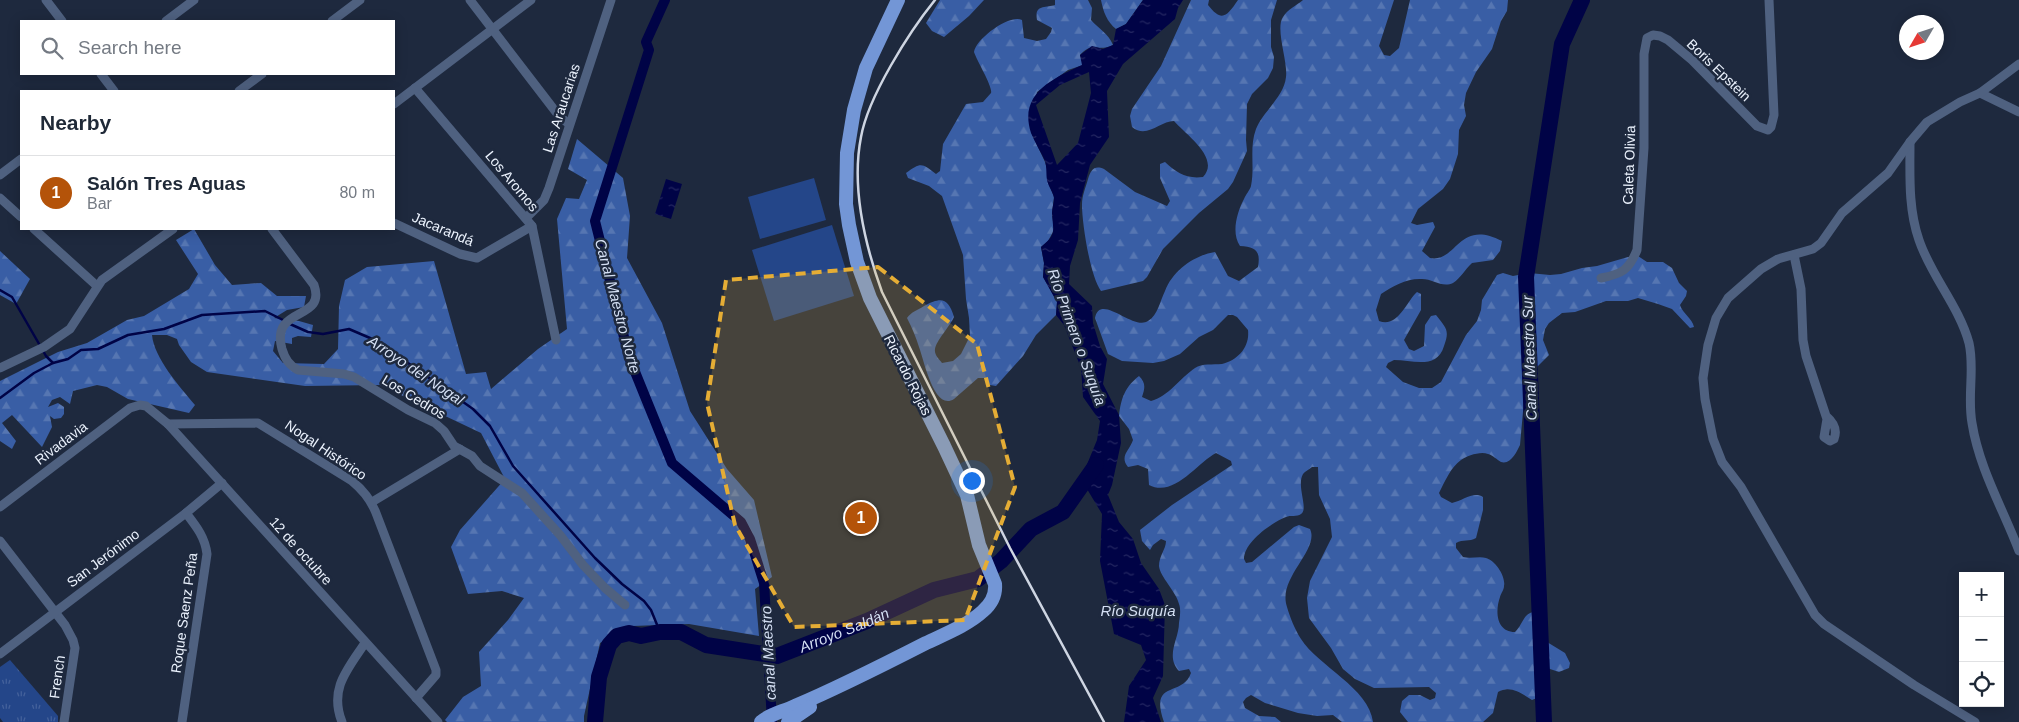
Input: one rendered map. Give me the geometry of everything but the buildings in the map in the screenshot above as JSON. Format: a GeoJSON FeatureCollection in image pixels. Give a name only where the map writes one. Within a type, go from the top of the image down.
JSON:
{"type":"FeatureCollection","features":[{"type":"Feature","properties":{"kind":"main road","name":"Ricardo Rojas"},"geometry":{"type":"LineString","coordinates":[[761,722],[774,714],[794,707],[860,676],[978,615],[992,600],[996,590],[983,556],[967,495],[870,298],[857,262],[849,225],[846,204],[847,153],[854,110],[866,68],[898,0]]}},
{"type":"Feature","properties":{"kind":"main road","name":"Ricardo Rojas"},"geometry":{"type":"LineString","coordinates":[[788,722],[860,676]]}},
{"type":"Feature","properties":{"kind":"street"},"geometry":{"type":"LineString","coordinates":[[46,0],[61,20]]}},
{"type":"Feature","properties":{"kind":"street"},"geometry":{"type":"LineString","coordinates":[[167,20],[194,0]]}},
{"type":"Feature","properties":{"kind":"street"},"geometry":{"type":"LineString","coordinates":[[333,20],[360,0]]}},
{"type":"Feature","properties":{"kind":"street"},"geometry":{"type":"LineString","coordinates":[[470,0],[559,116],[570,124]]}},
{"type":"Feature","properties":{"kind":"street"},"geometry":{"type":"LineString","coordinates":[[395,103],[531,0]]}},
{"type":"Feature","properties":{"kind":"street","name":"Las Araucarias"},"geometry":{"type":"LineString","coordinates":[[529,222],[544,200],[611,0]]}},
{"type":"Feature","properties":{"kind":"street","name":"Boris Epstein"},"geometry":{"type":"LineString","coordinates":[[1653,35],[1668,40],[1692,60],[1757,126],[1768,130],[1771,127],[1774,115],[1769,0]]}},
{"type":"Feature","properties":{"kind":"street","name":"Caleta Olivia"},"geometry":{"type":"LineString","coordinates":[[1601,278],[1616,275],[1623,271],[1632,263],[1637,250],[1644,148],[1644,54],[1647,38],[1653,35]]}},
{"type":"Feature","properties":{"kind":"street"},"geometry":{"type":"LineString","coordinates":[[1976,722],[1914,685],[1819,620],[1741,487],[1718,454],[1705,399],[1703,378],[1708,345],[1716,318],[1728,298],[1761,269],[1778,260],[1813,249],[1826,238],[1842,213],[1888,173],[1927,122],[1980,93],[2019,64]]}},
{"type":"Feature","properties":{"kind":"street"},"geometry":{"type":"LineString","coordinates":[[102,75],[112,90]]}},
{"type":"Feature","properties":{"kind":"street"},"geometry":{"type":"LineString","coordinates":[[240,90],[261,75]]}},
{"type":"Feature","properties":{"kind":"street","name":"Los Aromos"},"geometry":{"type":"LineString","coordinates":[[415,88],[529,222],[556,340]]}},
{"type":"Feature","properties":{"kind":"street"},"geometry":{"type":"LineString","coordinates":[[1980,93],[2019,112]]}},
{"type":"Feature","properties":{"kind":"street"},"geometry":{"type":"LineString","coordinates":[[1910,142],[1912,209],[1916,229],[1925,256],[1967,336],[1972,364],[1971,415],[1980,456],[2019,551]]}},
{"type":"Feature","properties":{"kind":"street"},"geometry":{"type":"LineString","coordinates":[[0,175],[20,160]]}},
{"type":"Feature","properties":{"kind":"street"},"geometry":{"type":"LineString","coordinates":[[0,198],[20,216]]}},
{"type":"Feature","properties":{"kind":"street","name":"Jacarandá"},"geometry":{"type":"LineString","coordinates":[[395,223],[460,254],[477,258],[529,222]]}},
{"type":"Feature","properties":{"kind":"street"},"geometry":{"type":"LineString","coordinates":[[35,230],[97,286]]}},
{"type":"Feature","properties":{"kind":"street"},"geometry":{"type":"LineString","coordinates":[[0,368],[40,349],[74,325],[102,280],[172,230]]}},
{"type":"Feature","properties":{"kind":"street","name":"Los Cedros"},"geometry":{"type":"LineString","coordinates":[[273,230],[314,284],[316,290],[313,305],[308,310],[286,322],[280,332],[284,358],[298,370],[344,374],[354,377],[408,410],[435,423],[444,431],[454,446],[472,456],[480,466],[522,493],[605,588],[625,605]]}},
{"type":"Feature","properties":{"kind":"street"},"geometry":{"type":"LineString","coordinates":[[1794,255],[1801,289],[1803,340],[1806,356],[1826,416]]}},
{"type":"Feature","properties":{"kind":"street","name":"12 de octubre"},"geometry":{"type":"LineString","coordinates":[[140,405],[146,406],[168,424],[438,722]]}},
{"type":"Feature","properties":{"kind":"street","name":"Rivadavia"},"geometry":{"type":"LineString","coordinates":[[0,507],[130,408],[140,405]]}},
{"type":"Feature","properties":{"kind":"street","name":"Nogal Histórico"},"geometry":{"type":"LineString","coordinates":[[168,424],[258,423],[352,481],[372,502],[436,670],[436,675],[416,698]]}},
{"type":"Feature","properties":{"kind":"street"},"geometry":{"type":"LineString","coordinates":[[372,502],[460,449]]}},
{"type":"Feature","properties":{"kind":"street","name":"San Jerónimo"},"geometry":{"type":"LineString","coordinates":[[0,654],[186,513],[222,483]]}},
{"type":"Feature","properties":{"kind":"street","name":"Roque Saenz Peña"},"geometry":{"type":"LineString","coordinates":[[182,722],[207,554],[206,543],[202,534],[186,513]]}},
{"type":"Feature","properties":{"kind":"street","name":"French"},"geometry":{"type":"LineString","coordinates":[[0,541],[56,612],[70,633],[74,648],[64,722]]}},
{"type":"Feature","properties":{"kind":"street"},"geometry":{"type":"LineString","coordinates":[[342,722],[337,705],[339,687],[345,673],[365,643]]}},
{"type":"Feature","properties":{"kind":"highlighted area"},"geometry":{"type":"Polygon","coordinates":[[[878,267],[977,344],[1015,487],[965,620],[794,627],[735,525],[707,403],[726,280],[878,267]]]}},
{"type":"Feature","properties":{"kind":"green space"},"geometry":{"type":"Polygon","coordinates":[[[940,0],[984,0],[969,16],[944,37],[932,31],[926,23],[940,0]]]}},
{"type":"Feature","properties":{"kind":"green space"},"geometry":{"type":"Polygon","coordinates":[[[1055,0],[1088,0],[1092,8],[1091,20],[1106,34],[1113,45],[1103,48],[1089,48],[1080,55],[1083,65],[1068,70],[1037,92],[1031,132],[1045,162],[1048,173],[1047,179],[1054,197],[1052,213],[1054,230],[1048,241],[1041,247],[1044,263],[1043,277],[1057,302],[1056,315],[1036,335],[1023,356],[996,386],[990,385],[984,378],[978,378],[954,399],[947,401],[935,392],[917,340],[907,318],[930,303],[939,300],[946,302],[952,310],[954,317],[938,342],[935,353],[942,363],[953,361],[961,354],[970,336],[963,255],[942,196],[929,186],[908,178],[906,173],[921,165],[936,174],[940,171],[943,144],[966,104],[983,102],[991,93],[990,85],[974,52],[981,41],[994,29],[1016,19],[1022,20],[1024,38],[1037,41],[1046,39],[1052,28],[1037,20],[1037,11],[1055,5],[1055,0]]]}},
{"type":"Feature","properties":{"kind":"green space"},"geometry":{"type":"Polygon","coordinates":[[[1101,0],[1143,0],[1126,24],[1116,29],[1106,16],[1101,0]]]}},
{"type":"Feature","properties":{"kind":"green space"},"geometry":{"type":"Polygon","coordinates":[[[1191,0],[1209,0],[1208,5],[1221,16],[1231,10],[1238,0],[1277,0],[1271,20],[1273,68],[1268,78],[1252,94],[1247,104],[1247,151],[1228,189],[1199,213],[1163,249],[1143,281],[1101,291],[1090,262],[1082,213],[1083,194],[1092,171],[1095,168],[1104,169],[1135,192],[1167,206],[1170,201],[1160,178],[1160,164],[1165,162],[1178,172],[1192,177],[1203,177],[1207,170],[1208,162],[1205,154],[1193,139],[1174,121],[1143,131],[1132,127],[1130,116],[1132,109],[1161,66],[1191,0]]]}},
{"type":"Feature","properties":{"kind":"green space"},"geometry":{"type":"Polygon","coordinates":[[[1303,0],[1394,0],[1379,46],[1384,55],[1390,56],[1399,48],[1410,0],[1508,0],[1507,11],[1501,21],[1492,49],[1476,72],[1466,93],[1464,105],[1466,116],[1459,130],[1458,154],[1450,179],[1443,189],[1418,209],[1411,223],[1417,225],[1433,222],[1435,227],[1422,251],[1430,258],[1439,258],[1467,238],[1476,235],[1487,235],[1502,241],[1500,251],[1493,260],[1472,263],[1453,283],[1441,284],[1426,279],[1416,279],[1395,285],[1381,294],[1376,310],[1379,321],[1386,322],[1396,318],[1417,292],[1421,294],[1421,310],[1404,340],[1409,349],[1414,351],[1424,346],[1425,325],[1431,316],[1436,315],[1447,333],[1441,353],[1436,358],[1424,362],[1394,360],[1388,363],[1386,367],[1403,382],[1419,388],[1432,388],[1441,382],[1466,335],[1477,321],[1482,300],[1497,275],[1503,273],[1513,276],[1529,273],[1561,274],[1638,256],[1647,262],[1663,262],[1672,268],[1679,283],[1687,291],[1680,305],[1693,324],[1694,327],[1690,328],[1672,309],[1638,298],[1628,301],[1606,301],[1575,312],[1562,313],[1549,323],[1545,329],[1543,340],[1549,355],[1526,378],[1520,445],[1515,454],[1511,460],[1505,462],[1501,462],[1492,455],[1485,453],[1474,454],[1464,458],[1451,470],[1439,493],[1441,497],[1452,503],[1475,495],[1483,497],[1483,510],[1476,538],[1456,543],[1456,548],[1463,557],[1486,558],[1493,562],[1500,570],[1504,582],[1504,589],[1498,603],[1498,620],[1501,625],[1509,631],[1515,632],[1525,617],[1534,612],[1542,621],[1547,642],[1565,653],[1570,663],[1569,668],[1559,672],[1544,667],[1537,673],[1539,689],[1537,698],[1532,700],[1520,693],[1507,689],[1498,692],[1493,713],[1483,722],[1408,722],[1400,712],[1402,701],[1409,695],[1420,695],[1430,700],[1435,698],[1436,693],[1429,687],[1374,688],[1355,679],[1343,669],[1331,648],[1309,618],[1307,598],[1310,581],[1332,537],[1330,519],[1319,495],[1318,467],[1312,467],[1303,474],[1301,479],[1304,507],[1301,514],[1286,517],[1266,528],[1248,546],[1244,559],[1246,563],[1252,562],[1294,527],[1299,525],[1310,529],[1309,546],[1288,586],[1286,596],[1288,611],[1301,639],[1319,659],[1362,698],[1373,722],[1342,722],[1333,715],[1317,716],[1298,713],[1265,703],[1251,695],[1243,702],[1245,708],[1259,716],[1275,717],[1281,722],[1164,722],[1160,709],[1164,694],[1187,681],[1191,673],[1189,669],[1179,671],[1173,659],[1180,606],[1175,594],[1162,575],[1159,566],[1166,541],[1161,539],[1150,550],[1142,541],[1140,530],[1172,505],[1232,465],[1231,461],[1216,453],[1176,483],[1158,488],[1149,485],[1148,469],[1138,465],[1128,467],[1126,463],[1125,456],[1133,440],[1129,429],[1119,416],[1121,404],[1124,393],[1139,376],[1144,386],[1142,397],[1151,401],[1163,396],[1198,366],[1228,362],[1242,352],[1247,342],[1248,330],[1237,317],[1228,315],[1213,330],[1199,337],[1180,354],[1164,361],[1153,363],[1122,361],[1108,354],[1095,318],[1098,311],[1103,309],[1110,310],[1134,321],[1142,323],[1148,321],[1156,312],[1173,276],[1192,260],[1200,256],[1215,252],[1228,276],[1239,281],[1258,267],[1259,257],[1256,250],[1240,246],[1237,241],[1235,229],[1237,216],[1251,186],[1253,143],[1256,129],[1281,91],[1286,77],[1280,29],[1281,22],[1287,12],[1303,0]]]}},
{"type":"Feature","properties":{"kind":"green space"},"geometry":{"type":"Polygon","coordinates":[[[577,139],[623,178],[630,216],[627,258],[662,323],[690,411],[727,469],[754,500],[772,577],[755,589],[759,636],[689,624],[632,626],[600,643],[584,722],[447,722],[445,720],[463,697],[481,686],[479,652],[508,620],[524,598],[502,591],[468,594],[451,547],[460,530],[505,479],[481,433],[380,385],[305,386],[207,372],[191,362],[177,339],[167,335],[152,335],[157,353],[163,363],[195,405],[189,413],[128,399],[107,387],[97,385],[73,391],[70,404],[60,397],[52,400],[48,407],[58,403],[64,407],[64,414],[61,418],[54,419],[50,416],[52,427],[42,447],[12,415],[2,423],[16,441],[12,449],[0,441],[0,381],[58,352],[87,343],[127,320],[144,316],[189,289],[198,274],[176,240],[192,230],[195,230],[215,265],[232,285],[261,283],[277,296],[306,296],[304,307],[287,310],[274,318],[313,325],[311,337],[298,336],[292,338],[292,344],[275,341],[273,351],[283,363],[324,364],[338,349],[339,306],[345,280],[367,267],[434,261],[466,374],[486,372],[491,389],[538,349],[567,329],[557,219],[566,198],[579,199],[587,180],[568,169],[577,139]]]}},
{"type":"Feature","properties":{"kind":"green space"},"geometry":{"type":"Polygon","coordinates":[[[814,178],[826,220],[760,239],[748,197],[814,178]]]}},
{"type":"Feature","properties":{"kind":"green space"},"geometry":{"type":"Polygon","coordinates":[[[832,225],[854,296],[774,321],[752,250],[832,225]]]}},
{"type":"Feature","properties":{"kind":"green space"},"geometry":{"type":"Polygon","coordinates":[[[0,251],[30,279],[16,304],[0,295],[0,251]]]}},
{"type":"Feature","properties":{"kind":"green space"},"geometry":{"type":"Polygon","coordinates":[[[10,660],[58,716],[58,722],[3,722],[0,718],[0,667],[10,660]]]}},
{"type":"Feature","properties":{"kind":"water","name":"Río Suquía"},"geometry":{"type":"Polygon","coordinates":[[[1143,0],[1183,0],[1178,8],[1175,19],[1123,64],[1107,91],[1109,137],[1090,165],[1080,203],[1078,240],[1070,266],[1069,284],[1092,306],[1093,323],[1100,346],[1107,359],[1103,384],[1119,415],[1121,443],[1108,495],[1119,522],[1133,539],[1141,563],[1159,589],[1165,605],[1163,676],[1153,698],[1161,722],[1124,722],[1129,686],[1146,660],[1141,645],[1114,634],[1100,561],[1102,514],[1081,479],[1097,440],[1100,421],[1083,397],[1081,368],[1064,325],[1056,315],[1057,302],[1043,277],[1044,263],[1041,247],[1050,239],[1053,232],[1052,213],[1054,198],[1047,178],[1045,161],[1031,133],[1028,119],[1034,97],[1041,89],[1060,75],[1082,65],[1080,55],[1092,46],[1103,49],[1113,45],[1116,29],[1126,24],[1143,0]],[[1089,72],[1060,85],[1036,105],[1057,165],[1078,143],[1091,93],[1089,72]]]}},
{"type":"Feature","properties":{"kind":"water"},"geometry":{"type":"Polygon","coordinates":[[[666,179],[682,184],[671,219],[655,214],[666,179]]]}},
{"type":"Feature","properties":{"kind":"waterway","name":"Canal Maestro Norte"},"geometry":{"type":"LineString","coordinates":[[665,0],[646,42],[649,50],[595,221],[629,357],[672,463],[741,522],[750,539],[764,583],[772,721]]}},
{"type":"Feature","properties":{"kind":"waterway","name":"Canal Maestro Sur"},"geometry":{"type":"LineString","coordinates":[[1544,722],[1526,277],[1562,44],[1582,0]]}},
{"type":"Feature","properties":{"kind":"waterway","name":"Arroyo del Nogal"},"geometry":{"type":"LineString","coordinates":[[0,290],[12,297],[46,356],[53,363],[68,359],[81,350],[98,349],[128,335],[164,329],[202,315],[265,311],[285,321]]}},
{"type":"Feature","properties":{"kind":"waterway","name":"Arroyo del Nogal"},"geometry":{"type":"LineString","coordinates":[[290,324],[308,332],[323,334],[349,329],[377,341],[473,409],[490,426],[513,466],[595,558],[622,584],[644,601],[651,610],[660,632]]}},
{"type":"Feature","properties":{"kind":"waterway"},"geometry":{"type":"LineString","coordinates":[[0,398],[34,373],[53,363]]}},
{"type":"Feature","properties":{"kind":"waterway","name":"Arroyo Saldán"},"geometry":{"type":"LineString","coordinates":[[595,722],[599,677],[609,645],[617,636],[629,633],[641,636],[660,632],[681,632],[706,645],[777,656],[867,621],[934,590],[978,579],[1001,561],[1031,529],[1063,512],[1096,465]]}},
{"type":"Feature","properties":{"kind":"railway"},"geometry":{"type":"LineString","coordinates":[[935,0],[913,29],[891,66],[865,121],[858,156],[859,196],[865,236],[882,292],[1010,548],[1104,722]]}},
{"type":"Feature","properties":{"kind":"place","name":"Salón Tres Aguas"},"geometry":{"type":"Point","coordinates":[861,518]}},
{"type":"Feature","properties":{"kind":"water label","name":"Río Primero o Suquía"},"geometry":{"type":"Point","coordinates":[1077,337]}},
{"type":"Feature","properties":{"kind":"water label","name":"canal Maestro"},"geometry":{"type":"Point","coordinates":[768,653]}}]}
